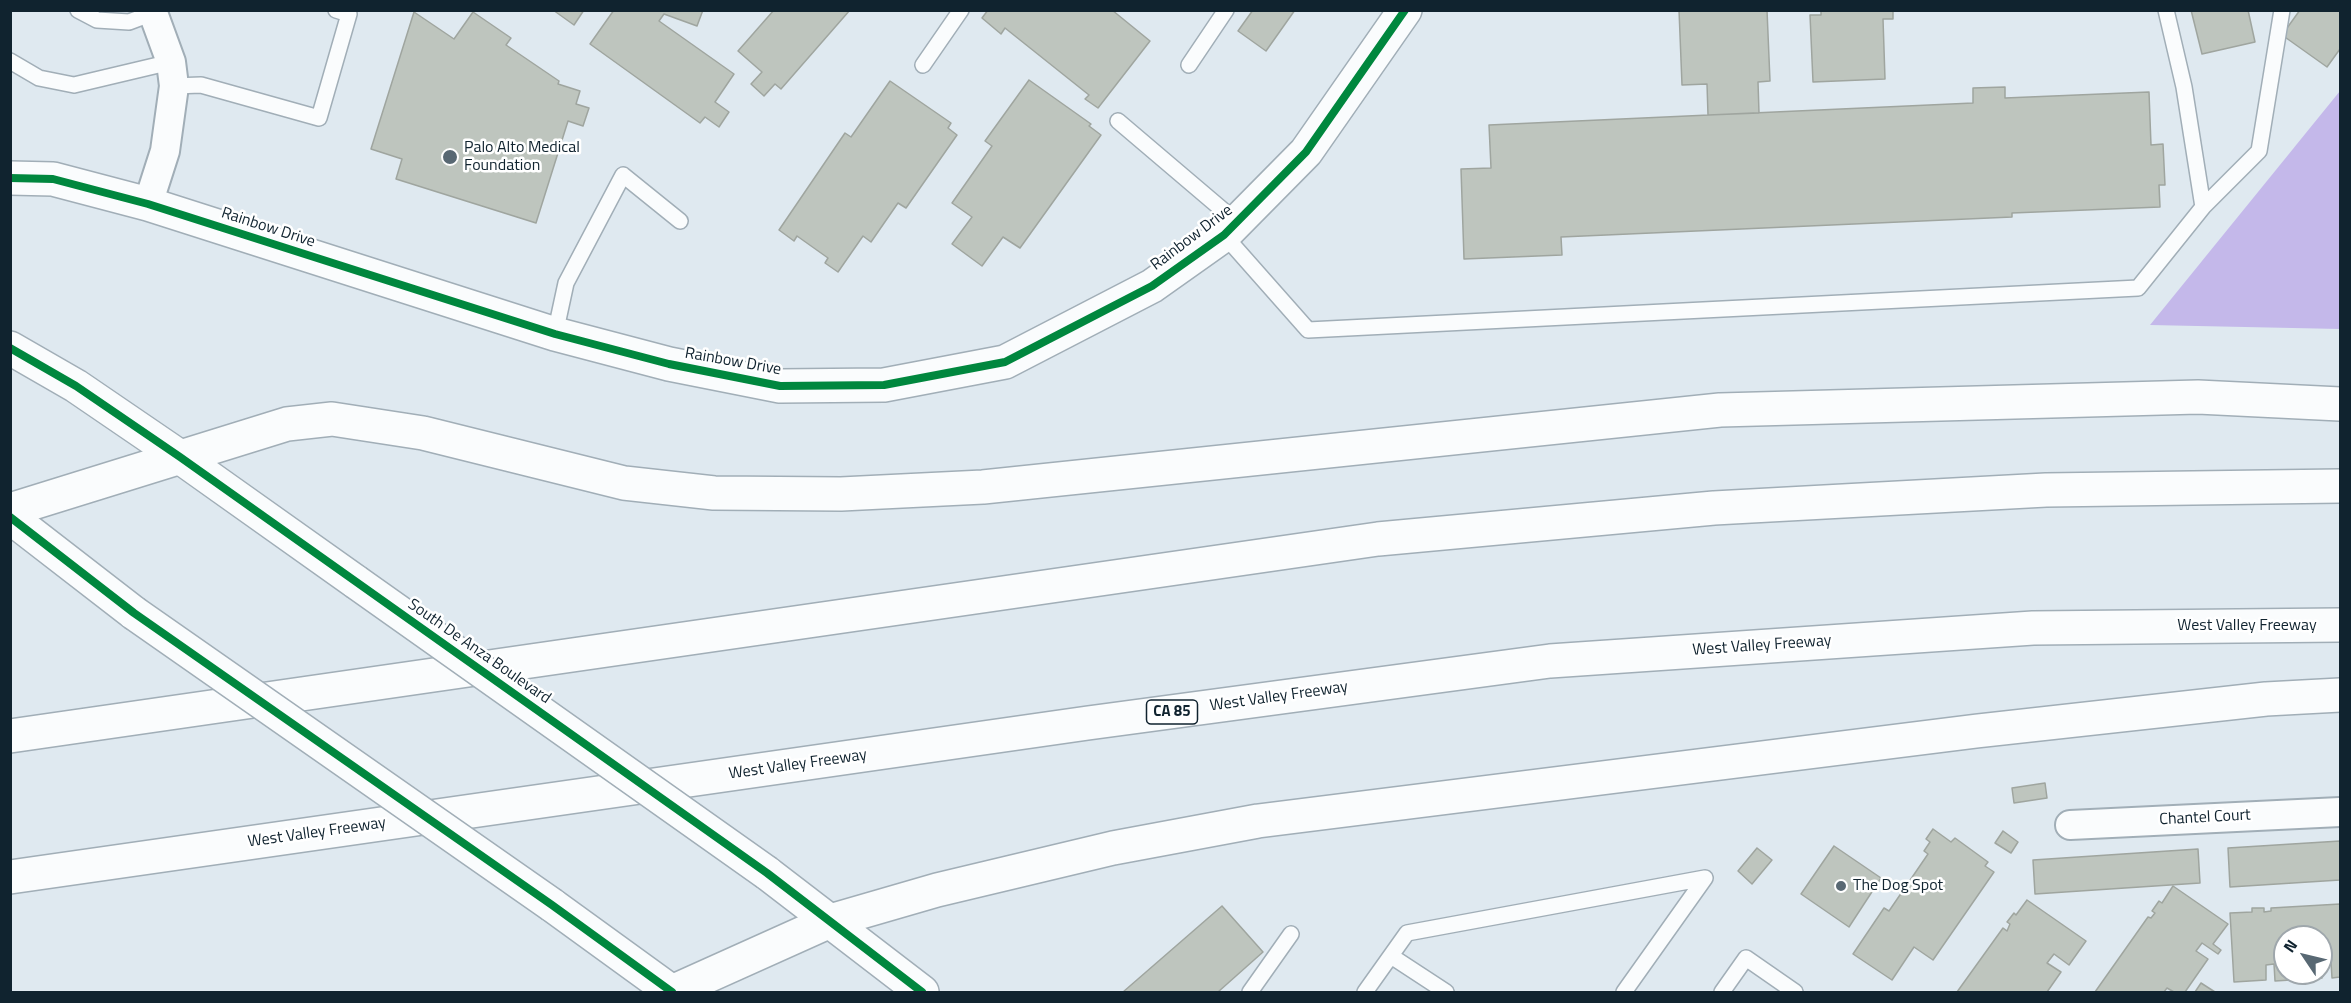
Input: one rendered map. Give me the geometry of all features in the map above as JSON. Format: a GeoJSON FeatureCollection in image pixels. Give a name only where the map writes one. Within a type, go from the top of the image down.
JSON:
{"type":"FeatureCollection","features":[{"type":"Feature","properties":{"kind":"main road","name":"Rainbow Drive"},"geometry":{"type":"LineString","coordinates":[[10,178],[53,180],[148,204],[555,334],[669,364],[780,386],[884,385],[1005,362],[1152,286],[1231,229],[1306,152],[1405,10]]}},
{"type":"Feature","properties":{"kind":"main road","name":"South De Anza Boulevard"},"geometry":{"type":"LineString","coordinates":[[10,348],[76,386],[180,457],[767,873],[922,993]]}},
{"type":"Feature","properties":{"kind":"main road"},"geometry":{"type":"LineString","coordinates":[[10,510],[287,424],[332,419],[423,433],[624,483],[714,493],[841,494],[983,487],[1720,410],[2198,397],[2340,404]]}},
{"type":"Feature","properties":{"kind":"main road"},"geometry":{"type":"LineString","coordinates":[[10,736],[1378,539],[1714,508],[2046,490],[2340,486]]}},
{"type":"Feature","properties":{"kind":"main road"},"geometry":{"type":"LineString","coordinates":[[10,518],[134,613],[552,905],[672,993],[830,921],[937,890],[1113,848],[1258,821],[1977,731],[2266,699],[2340,694]]}},
{"type":"Feature","properties":{"kind":"main road","name":"West Valley Freeway"},"geometry":{"type":"LineString","coordinates":[[10,877],[1076,725],[1550,661],[2033,628],[2340,625]]}},
{"type":"Feature","properties":{"kind":"street"},"geometry":{"type":"LineString","coordinates":[[148,204],[165,151],[172,74],[152,12]]}},
{"type":"Feature","properties":{"kind":"street","name":"Chantel Court"},"geometry":{"type":"LineString","coordinates":[[2070,825],[2340,812]]}},
{"type":"Feature","properties":{"kind":"lane"},"geometry":{"type":"LineString","coordinates":[[78,10],[97,20],[129,22],[152,12]]}},
{"type":"Feature","properties":{"kind":"lane"},"geometry":{"type":"LineString","coordinates":[[10,61],[39,78],[74,85],[172,74],[201,85],[319,118],[349,14],[336,10]]}},
{"type":"Feature","properties":{"kind":"lane"},"geometry":{"type":"LineString","coordinates":[[923,65],[961,10]]}},
{"type":"Feature","properties":{"kind":"lane"},"geometry":{"type":"LineString","coordinates":[[1189,65],[1226,10]]}},
{"type":"Feature","properties":{"kind":"lane"},"geometry":{"type":"LineString","coordinates":[[2166,10],[2184,87],[2203,207]]}},
{"type":"Feature","properties":{"kind":"lane"},"geometry":{"type":"LineString","coordinates":[[1118,121],[1231,229],[1308,330],[2138,288],[2203,207],[2259,151],[2282,10]]}},
{"type":"Feature","properties":{"kind":"lane"},"geometry":{"type":"LineString","coordinates":[[555,334],[566,283],[623,175],[680,221]]}},
{"type":"Feature","properties":{"kind":"lane"},"geometry":{"type":"LineString","coordinates":[[1365,993],[1407,933],[1706,878],[1624,993]]}},
{"type":"Feature","properties":{"kind":"lane"},"geometry":{"type":"LineString","coordinates":[[1250,993],[1291,934]]}},
{"type":"Feature","properties":{"kind":"lane"},"geometry":{"type":"LineString","coordinates":[[1391,956],[1446,993]]}},
{"type":"Feature","properties":{"kind":"lane"},"geometry":{"type":"LineString","coordinates":[[1722,993],[1746,958],[1795,993]]}},
{"type":"Feature","properties":{"kind":"shaded area"},"geometry":{"type":"Polygon","coordinates":[[[2340,91],[2340,329],[2150,325],[2340,91]]]}},
{"type":"Feature","properties":{"kind":"building"},"geometry":{"type":"Polygon","coordinates":[[[553,10],[584,10],[574,25],[553,10]]]}},
{"type":"Feature","properties":{"kind":"building"},"geometry":{"type":"Polygon","coordinates":[[[614,10],[703,10],[697,26],[664,14],[659,21],[734,74],[715,102],[729,112],[719,127],[705,117],[700,123],[590,44],[614,10]]]}},
{"type":"Feature","properties":{"kind":"building"},"geometry":{"type":"Polygon","coordinates":[[[774,10],[850,10],[781,89],[775,84],[764,96],[751,84],[762,72],[738,51],[774,10]]]}},
{"type":"Feature","properties":{"kind":"building"},"geometry":{"type":"Polygon","coordinates":[[[988,10],[1112,10],[1150,41],[1098,108],[1085,99],[1089,95],[1005,28],[1001,34],[982,18],[988,10]]]}},
{"type":"Feature","properties":{"kind":"building"},"geometry":{"type":"Polygon","coordinates":[[[1253,10],[1295,10],[1266,51],[1238,31],[1253,10]]]}},
{"type":"Feature","properties":{"kind":"building"},"geometry":{"type":"Polygon","coordinates":[[[1679,10],[1767,10],[1770,81],[1758,82],[1759,113],[1708,115],[1707,84],[1682,85],[1679,10]]]}},
{"type":"Feature","properties":{"kind":"building"},"geometry":{"type":"Polygon","coordinates":[[[1821,10],[1893,10],[1893,19],[1883,19],[1885,79],[1813,82],[1810,15],[1821,15],[1821,10]]]}},
{"type":"Feature","properties":{"kind":"building"},"geometry":{"type":"Polygon","coordinates":[[[2191,10],[2248,10],[2255,42],[2202,54],[2191,10]]]}},
{"type":"Feature","properties":{"kind":"building"},"geometry":{"type":"Polygon","coordinates":[[[2300,10],[2340,10],[2340,49],[2327,67],[2282,35],[2300,10]]]}},
{"type":"Feature","properties":{"kind":"building"},"geometry":{"type":"Polygon","coordinates":[[[414,12],[454,39],[473,12],[511,38],[506,45],[559,81],[558,84],[580,91],[576,104],[589,108],[583,126],[568,121],[536,223],[396,179],[402,159],[371,149],[414,12]]]}},
{"type":"Feature","properties":{"kind":"building"},"geometry":{"type":"Polygon","coordinates":[[[1029,80],[1091,124],[1089,126],[1101,135],[1020,248],[1003,237],[982,266],[952,244],[972,217],[952,203],[992,146],[985,141],[1029,80]]]}},
{"type":"Feature","properties":{"kind":"building"},"geometry":{"type":"Polygon","coordinates":[[[890,81],[951,123],[948,128],[957,135],[906,208],[898,203],[871,242],[863,236],[838,272],[825,263],[828,258],[797,236],[794,241],[779,230],[845,133],[851,137],[890,81]]]}},
{"type":"Feature","properties":{"kind":"building"},"geometry":{"type":"Polygon","coordinates":[[[2005,87],[2005,98],[2149,92],[2151,145],[2163,144],[2165,185],[2159,185],[2160,207],[2012,213],[2012,217],[1561,237],[1562,255],[1464,259],[1461,169],[1491,168],[1489,125],[1973,103],[1973,88],[2005,87]]]}},
{"type":"Feature","properties":{"kind":"building"},"geometry":{"type":"Polygon","coordinates":[[[2045,783],[2047,798],[2014,803],[2012,788],[2045,783]]]}},
{"type":"Feature","properties":{"kind":"building"},"geometry":{"type":"Polygon","coordinates":[[[1933,829],[1951,842],[1955,838],[1988,862],[1985,866],[1994,872],[1933,960],[1914,947],[1892,980],[1853,954],[1884,908],[1889,911],[1928,854],[1924,851],[1930,842],[1926,839],[1933,829]]]}},
{"type":"Feature","properties":{"kind":"building"},"geometry":{"type":"Polygon","coordinates":[[[2003,831],[2018,842],[2011,853],[1995,843],[2003,831]]]}},
{"type":"Feature","properties":{"kind":"building"},"geometry":{"type":"Polygon","coordinates":[[[2340,841],[2340,880],[2230,887],[2228,848],[2340,841]]]}},
{"type":"Feature","properties":{"kind":"building","name":"The Dog Spot"},"geometry":{"type":"Polygon","coordinates":[[[1834,846],[1881,878],[1849,927],[1801,894],[1834,846]]]}},
{"type":"Feature","properties":{"kind":"building"},"geometry":{"type":"Polygon","coordinates":[[[1757,848],[1772,860],[1752,884],[1738,871],[1757,848]]]}},
{"type":"Feature","properties":{"kind":"building"},"geometry":{"type":"Polygon","coordinates":[[[2198,849],[2200,883],[2035,894],[2033,860],[2198,849]]]}},
{"type":"Feature","properties":{"kind":"building"},"geometry":{"type":"Polygon","coordinates":[[[2173,886],[2228,924],[2213,944],[2221,950],[2218,954],[2202,943],[2196,951],[2208,959],[2185,992],[2174,992],[2167,988],[2164,992],[2095,992],[2148,917],[2151,918],[2155,913],[2152,911],[2159,901],[2162,903],[2173,886]]]}},
{"type":"Feature","properties":{"kind":"building"},"geometry":{"type":"Polygon","coordinates":[[[2027,900],[2086,941],[2069,965],[2054,954],[2047,963],[2061,972],[2047,992],[1957,992],[2003,928],[2007,931],[2010,924],[2007,922],[2014,913],[2016,915],[2027,900]]]}},
{"type":"Feature","properties":{"kind":"building"},"geometry":{"type":"Polygon","coordinates":[[[2340,904],[2340,977],[2333,978],[2333,925],[2273,925],[2273,964],[2266,965],[2266,980],[2234,982],[2230,913],[2252,912],[2252,908],[2264,908],[2264,912],[2271,911],[2271,908],[2340,904]]]}},
{"type":"Feature","properties":{"kind":"building"},"geometry":{"type":"Polygon","coordinates":[[[1222,906],[1263,952],[1218,992],[1123,992],[1222,906]]]}},
{"type":"Feature","properties":{"kind":"building"},"geometry":{"type":"Polygon","coordinates":[[[2201,983],[2215,992],[2195,992],[2201,983]]]}},
{"type":"Feature","properties":{"kind":"cycle path"},"geometry":{"type":"LineString","coordinates":[[10,178],[53,179],[148,204],[555,334],[669,364],[780,386],[884,385],[1005,362],[1152,286],[1224,235],[1306,152],[1405,10]]}},
{"type":"Feature","properties":{"kind":"cycle path"},"geometry":{"type":"LineString","coordinates":[[10,348],[76,386],[180,457],[767,873],[922,992]]}},
{"type":"Feature","properties":{"kind":"cycle path"},"geometry":{"type":"LineString","coordinates":[[10,517],[134,613],[552,905],[672,992]]}},
{"type":"Feature","properties":{"kind":"place","name":"Palo Alto Medical Foundation"},"geometry":{"type":"Point","coordinates":[450,157]}},
{"type":"Feature","properties":{"kind":"place","name":"The Dog Spot"},"geometry":{"type":"Point","coordinates":[1841,886]}}]}
